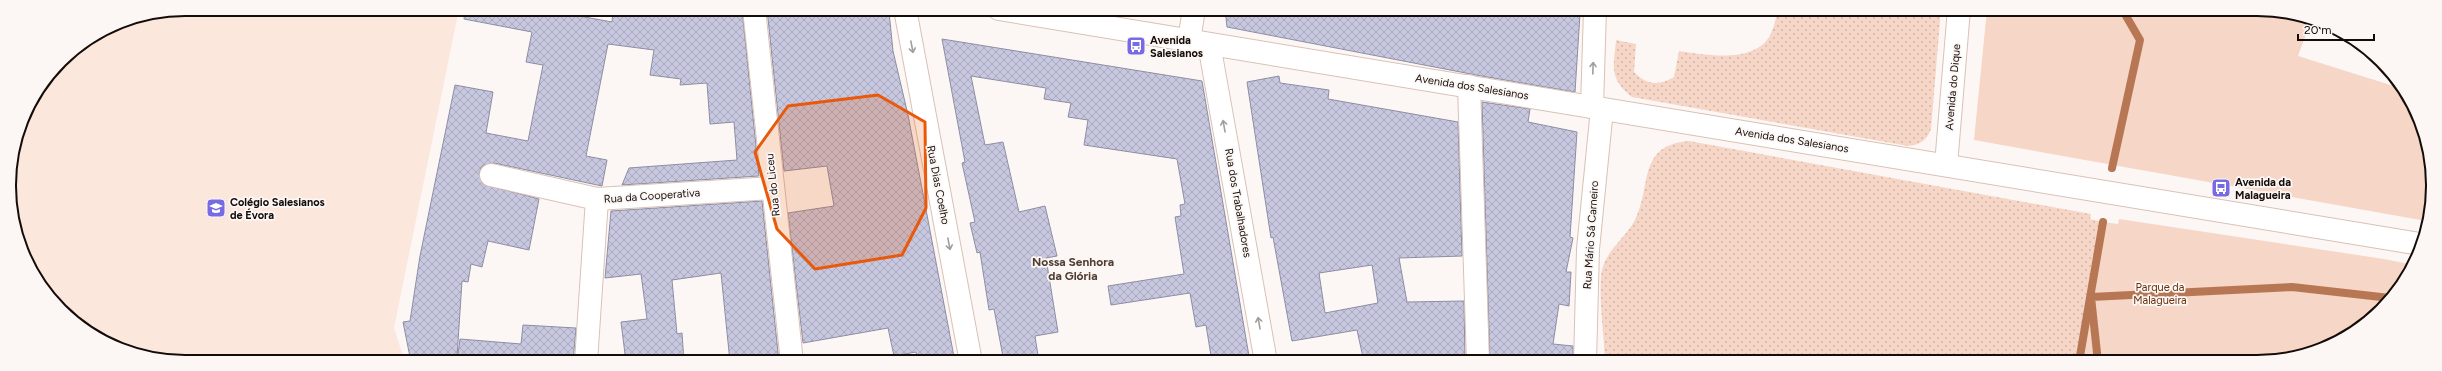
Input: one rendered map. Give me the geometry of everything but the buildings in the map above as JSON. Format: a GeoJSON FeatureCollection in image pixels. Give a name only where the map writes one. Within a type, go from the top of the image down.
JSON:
{"type":"FeatureCollection","features":[{"type":"Feature","properties":{"kind":"street","name":"Rua do Liceu"},"geometry":{"type":"LineString","coordinates":[[755,16],[791,355]]}},
{"type":"Feature","properties":{"kind":"street","name":"Rua Dias Coelho"},"geometry":{"type":"LineString","coordinates":[[906,16],[970,355]]}},
{"type":"Feature","properties":{"kind":"street","name":"Avenida dos Salesianos"},"geometry":{"type":"LineString","coordinates":[[1040,16],[1946,165]]}},
{"type":"Feature","properties":{"kind":"street","name":"Rua dos Trabalhadores"},"geometry":{"type":"LineString","coordinates":[[1195,16],[1199,43],[1265,355]]}},
{"type":"Feature","properties":{"kind":"street","name":"Rua Mário Sá Carneiro"},"geometry":{"type":"LineString","coordinates":[[1585,355],[1588,249],[1597,108],[1595,16]]}},
{"type":"Feature","properties":{"kind":"street","name":"Avenida do Dique"},"geometry":{"type":"LineString","coordinates":[[1946,165],[1958,16]]}},
{"type":"Feature","properties":{"kind":"street"},"geometry":{"type":"LineString","coordinates":[[1469,86],[1478,355]]}},
{"type":"Feature","properties":{"kind":"street"},"geometry":{"type":"LineString","coordinates":[[1946,165],[2416,243]]}},
{"type":"Feature","properties":{"kind":"street"},"geometry":{"type":"LineString","coordinates":[[491,175],[598,199]]}},
{"type":"Feature","properties":{"kind":"street","name":"Rua da Cooperativa"},"geometry":{"type":"LineString","coordinates":[[587,355],[598,199],[773,188]]}},
{"type":"Feature","properties":{"kind":"highlighted area"},"geometry":{"type":"Polygon","coordinates":[[[878,95],[925,122],[926,208],[902,255],[815,269],[777,229],[755,152],[788,106],[878,95]]]}},
{"type":"Feature","properties":{"kind":"shaded area","name":"Colégio Salesianos de Évora"},"geometry":{"type":"Polygon","coordinates":[[[458,16],[394,328],[403,355],[174,355],[152,352],[131,346],[111,338],[82,320],[51,289],[33,260],[25,240],[17,208],[16,174],[19,152],[33,111],[51,82],[82,51],[111,33],[131,25],[163,17],[458,16]]]}},
{"type":"Feature","properties":{"kind":"green space"},"geometry":{"type":"Polygon","coordinates":[[[1776,16],[1940,16],[1931,129],[1925,139],[1919,143],[1908,146],[1632,97],[1619,84],[1614,72],[1616,40],[1636,44],[1634,72],[1643,80],[1658,83],[1674,77],[1679,51],[1717,55],[1744,53],[1756,49],[1765,42],[1775,23],[1776,16]]]}},
{"type":"Feature","properties":{"kind":"green space"},"geometry":{"type":"Polygon","coordinates":[[[1986,16],[2279,17],[2310,25],[2298,56],[2394,86],[2409,111],[2423,152],[2426,174],[2425,208],[2423,220],[1974,140],[1986,16]]]}},
{"type":"Feature","properties":{"kind":"green space"},"geometry":{"type":"Polygon","coordinates":[[[1689,141],[2091,214],[2090,219],[2103,222],[2080,355],[1605,355],[1601,297],[1601,276],[1603,267],[1610,253],[1635,220],[1640,207],[1649,169],[1654,159],[1661,150],[1672,144],[1689,141]]]}},
{"type":"Feature","properties":{"kind":"green space","name":"Parque da Malagueira"},"geometry":{"type":"Polygon","coordinates":[[[2119,219],[2407,264],[2391,289],[2360,320],[2331,338],[2290,352],[2268,355],[2079,355],[2103,222],[2118,224],[2119,219]]]}},
{"type":"Feature","properties":{"kind":"waterway"},"geometry":{"type":"LineString","coordinates":[[2112,168],[2140,40],[2126,16]]}},
{"type":"Feature","properties":{"kind":"waterway"},"geometry":{"type":"LineString","coordinates":[[2080,355],[2103,222]]}},
{"type":"Feature","properties":{"kind":"waterway"},"geometry":{"type":"LineString","coordinates":[[2097,355],[2091,297],[2292,287],[2384,297]]}},
{"type":"Feature","properties":{"kind":"place","name":"Avenida Salesianos"},"geometry":{"type":"Point","coordinates":[1136,46]}},
{"type":"Feature","properties":{"kind":"place","name":"Avenida da Malagueira"},"geometry":{"type":"Point","coordinates":[2221,188]}},
{"type":"Feature","properties":{"kind":"place","name":"Colégio Salesianos de Évora"},"geometry":{"type":"Point","coordinates":[216,208]}},
{"type":"Feature","properties":{"kind":"district","name":"Nossa Senhora da Glória"},"geometry":{"type":"Point","coordinates":[1073,269]}}]}
